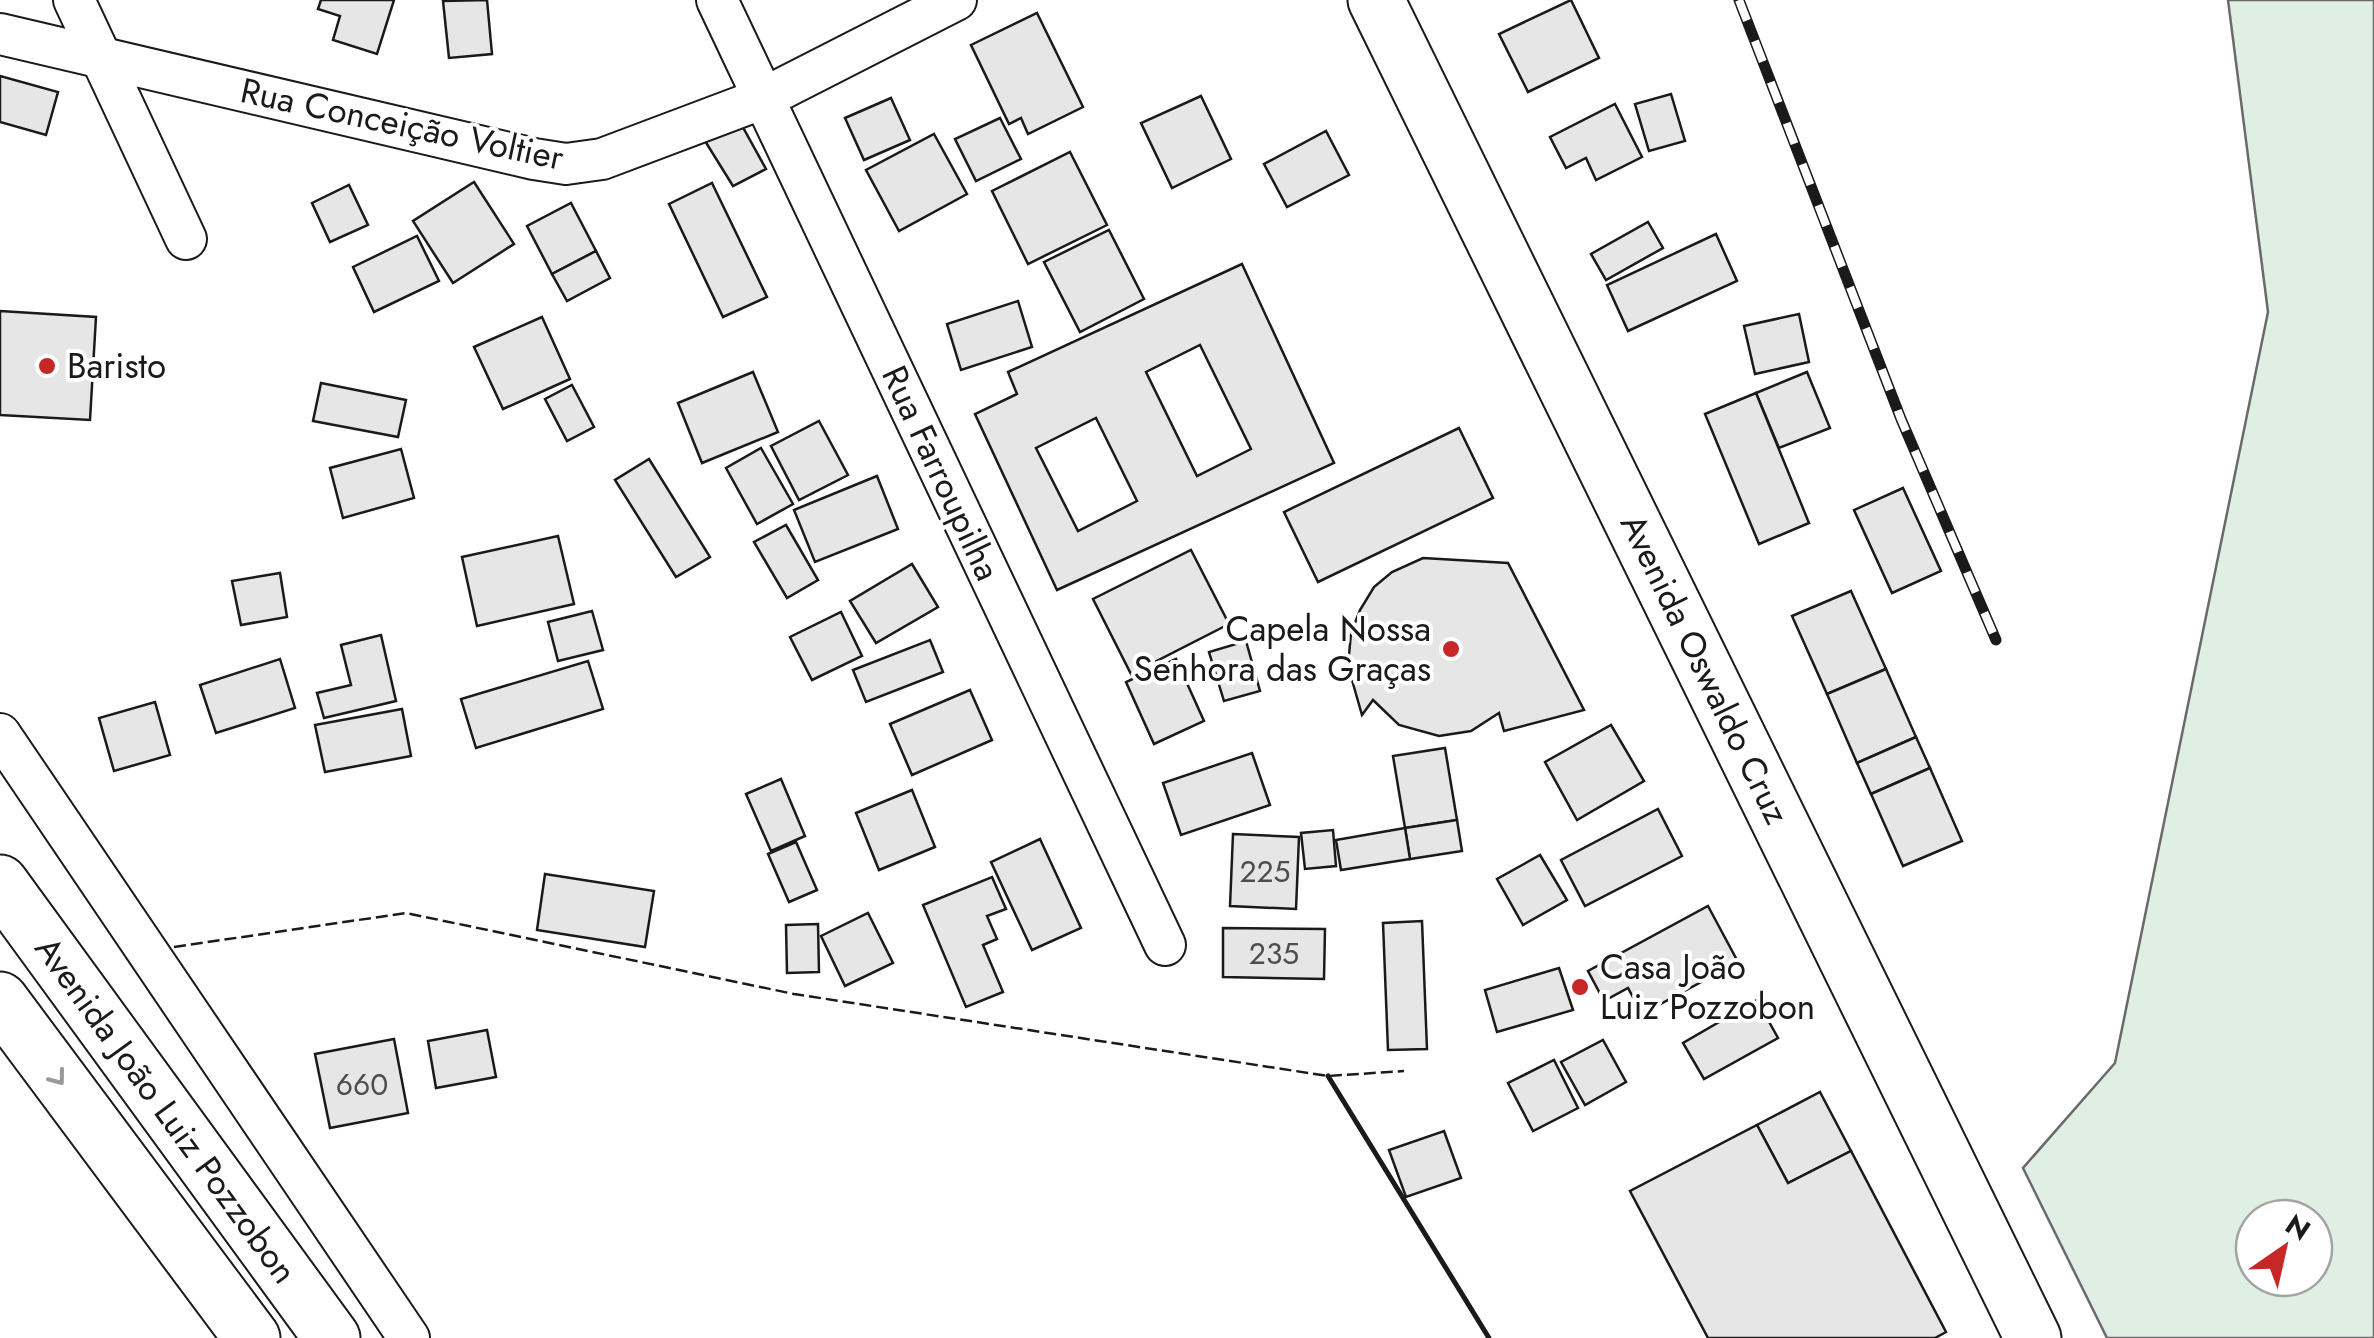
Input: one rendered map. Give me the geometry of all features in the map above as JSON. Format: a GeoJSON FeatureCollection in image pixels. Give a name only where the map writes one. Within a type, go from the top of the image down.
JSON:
{"type":"FeatureCollection","features":[{"type":"Feature","properties":{"kind":"street"},"geometry":{"type":"LineString","coordinates":[[74,0],[186,239]]}},
{"type":"Feature","properties":{"kind":"street","name":"Rua Farroupilha"},"geometry":{"type":"LineString","coordinates":[[717,0],[1166,945]]}},
{"type":"Feature","properties":{"kind":"street","name":"Rua Conceição Voltier"},"geometry":{"type":"LineString","coordinates":[[0,34],[534,160],[566,164],[602,158],[764,98],[956,0]]}},
{"type":"Feature","properties":{"kind":"street","name":"Avenida Oswaldo Cruz"},"geometry":{"type":"LineString","coordinates":[[1376,0],[2030,1337]]}},
{"type":"Feature","properties":{"kind":"street"},"geometry":{"type":"LineString","coordinates":[[0,734],[409,1338]]}},
{"type":"Feature","properties":{"kind":"street","name":"Avenida João Luiz Pozzobon"},"geometry":{"type":"LineString","coordinates":[[0,883],[332,1338]]}},
{"type":"Feature","properties":{"kind":"street","name":"Avenida João Luiz Pozzobon"},"geometry":{"type":"LineString","coordinates":[[0,1000],[252,1338]]}},
{"type":"Feature","properties":{"kind":"green space"},"geometry":{"type":"Polygon","coordinates":[[[2228,0],[2374,0],[2374,1338],[2107,1338],[2023,1168],[2115,1063],[2268,312],[2228,0]]]}},
{"type":"Feature","properties":{"kind":"building"},"geometry":{"type":"Polygon","coordinates":[[[321,0],[394,0],[377,54],[333,40],[340,16],[318,9],[321,0]]]}},
{"type":"Feature","properties":{"kind":"building"},"geometry":{"type":"Polygon","coordinates":[[[487,0],[492,54],[449,58],[443,1],[487,0]]]}},
{"type":"Feature","properties":{"kind":"building"},"geometry":{"type":"Polygon","coordinates":[[[1571,0],[1599,58],[1528,92],[1499,34],[1571,0]]]}},
{"type":"Feature","properties":{"kind":"building"},"geometry":{"type":"Polygon","coordinates":[[[1037,13],[1083,107],[1028,134],[1021,118],[1009,124],[971,45],[1037,13]]]}},
{"type":"Feature","properties":{"kind":"building"},"geometry":{"type":"Polygon","coordinates":[[[0,76],[58,92],[46,135],[0,122],[0,76]]]}},
{"type":"Feature","properties":{"kind":"building"},"geometry":{"type":"Polygon","coordinates":[[[1671,94],[1685,141],[1649,151],[1635,104],[1671,94]]]}},
{"type":"Feature","properties":{"kind":"building"},"geometry":{"type":"Polygon","coordinates":[[[1201,96],[1231,159],[1172,188],[1141,123],[1201,96]]]}},
{"type":"Feature","properties":{"kind":"building"},"geometry":{"type":"Polygon","coordinates":[[[891,98],[910,140],[864,160],[845,118],[891,98]]]}},
{"type":"Feature","properties":{"kind":"building"},"geometry":{"type":"Polygon","coordinates":[[[1615,104],[1642,157],[1596,180],[1586,158],[1566,168],[1550,137],[1615,104]]]}},
{"type":"Feature","properties":{"kind":"building"},"geometry":{"type":"Polygon","coordinates":[[[1000,118],[1021,159],[976,181],[955,139],[1000,118]]]}},
{"type":"Feature","properties":{"kind":"building"},"geometry":{"type":"Polygon","coordinates":[[[740,122],[766,169],[733,186],[705,141],[740,122]]]}},
{"type":"Feature","properties":{"kind":"building"},"geometry":{"type":"Polygon","coordinates":[[[1326,131],[1349,175],[1287,207],[1264,164],[1326,131]]]}},
{"type":"Feature","properties":{"kind":"building"},"geometry":{"type":"Polygon","coordinates":[[[934,134],[967,194],[899,231],[866,170],[934,134]]]}},
{"type":"Feature","properties":{"kind":"building"},"geometry":{"type":"Polygon","coordinates":[[[1070,152],[1107,225],[1028,264],[992,191],[1070,152]]]}},
{"type":"Feature","properties":{"kind":"building"},"geometry":{"type":"Polygon","coordinates":[[[474,182],[514,244],[453,283],[413,221],[474,182]]]}},
{"type":"Feature","properties":{"kind":"building"},"geometry":{"type":"Polygon","coordinates":[[[712,183],[767,297],[723,317],[669,204],[712,183]]]}},
{"type":"Feature","properties":{"kind":"building"},"geometry":{"type":"Polygon","coordinates":[[[349,185],[368,225],[330,242],[312,203],[349,185]]]}},
{"type":"Feature","properties":{"kind":"building"},"geometry":{"type":"Polygon","coordinates":[[[571,203],[596,251],[552,274],[527,226],[571,203]]]}},
{"type":"Feature","properties":{"kind":"building"},"geometry":{"type":"Polygon","coordinates":[[[1648,222],[1663,248],[1606,280],[1591,254],[1648,222]]]}},
{"type":"Feature","properties":{"kind":"building"},"geometry":{"type":"Polygon","coordinates":[[[1109,230],[1144,299],[1080,332],[1044,262],[1109,230]]]}},
{"type":"Feature","properties":{"kind":"building"},"geometry":{"type":"Polygon","coordinates":[[[1716,234],[1737,281],[1628,331],[1607,285],[1716,234]]]}},
{"type":"Feature","properties":{"kind":"building"},"geometry":{"type":"Polygon","coordinates":[[[417,236],[439,281],[374,312],[353,267],[417,236]]]}},
{"type":"Feature","properties":{"kind":"building"},"geometry":{"type":"Polygon","coordinates":[[[596,251],[610,278],[567,301],[552,274],[596,251]]]}},
{"type":"Feature","properties":{"kind":"building"},"geometry":{"type":"Polygon","coordinates":[[[1242,264],[1334,463],[1057,590],[975,414],[1017,394],[1008,372],[1242,264]],[[1200,345],[1146,372],[1197,476],[1251,449],[1200,345]],[[1096,418],[1036,448],[1078,531],[1137,501],[1096,418]]]}},
{"type":"Feature","properties":{"kind":"building"},"geometry":{"type":"Polygon","coordinates":[[[1018,301],[1032,347],[961,370],[947,324],[1018,301]]]}},
{"type":"Feature","properties":{"kind":"building","name":"Baristo"},"geometry":{"type":"Polygon","coordinates":[[[0,311],[96,317],[90,420],[0,415],[0,311]]]}},
{"type":"Feature","properties":{"kind":"building"},"geometry":{"type":"Polygon","coordinates":[[[1799,314],[1809,362],[1755,374],[1744,326],[1799,314]]]}},
{"type":"Feature","properties":{"kind":"building"},"geometry":{"type":"Polygon","coordinates":[[[542,317],[570,379],[503,409],[474,347],[542,317]]]}},
{"type":"Feature","properties":{"kind":"building"},"geometry":{"type":"Polygon","coordinates":[[[753,372],[778,432],[702,463],[678,403],[753,372]]]}},
{"type":"Feature","properties":{"kind":"building"},"geometry":{"type":"Polygon","coordinates":[[[1807,372],[1830,428],[1779,448],[1756,393],[1807,372]]]}},
{"type":"Feature","properties":{"kind":"building"},"geometry":{"type":"Polygon","coordinates":[[[321,383],[406,400],[398,437],[313,421],[321,383]]]}},
{"type":"Feature","properties":{"kind":"building"},"geometry":{"type":"Polygon","coordinates":[[[572,385],[594,427],[567,441],[545,399],[572,385]]]}},
{"type":"Feature","properties":{"kind":"building"},"geometry":{"type":"Polygon","coordinates":[[[1756,393],[1809,523],[1759,544],[1705,414],[1756,393]]]}},
{"type":"Feature","properties":{"kind":"building"},"geometry":{"type":"Polygon","coordinates":[[[819,421],[848,475],[799,500],[771,446],[819,421]]]}},
{"type":"Feature","properties":{"kind":"building"},"geometry":{"type":"Polygon","coordinates":[[[1459,428],[1493,498],[1318,582],[1284,512],[1459,428]]]}},
{"type":"Feature","properties":{"kind":"building"},"geometry":{"type":"Polygon","coordinates":[[[761,448],[793,504],[757,524],[726,468],[761,448]]]}},
{"type":"Feature","properties":{"kind":"building"},"geometry":{"type":"Polygon","coordinates":[[[401,449],[414,498],[343,518],[330,468],[401,449]]]}},
{"type":"Feature","properties":{"kind":"building"},"geometry":{"type":"Polygon","coordinates":[[[649,459],[710,557],[676,577],[615,480],[649,459]]]}},
{"type":"Feature","properties":{"kind":"building"},"geometry":{"type":"Polygon","coordinates":[[[877,476],[898,529],[815,562],[794,510],[877,476]]]}},
{"type":"Feature","properties":{"kind":"building"},"geometry":{"type":"Polygon","coordinates":[[[1903,488],[1941,571],[1892,593],[1854,510],[1903,488]]]}},
{"type":"Feature","properties":{"kind":"building"},"geometry":{"type":"Polygon","coordinates":[[[786,525],[818,580],[787,598],[754,542],[786,525]]]}},
{"type":"Feature","properties":{"kind":"building"},"geometry":{"type":"Polygon","coordinates":[[[558,536],[574,604],[477,626],[462,557],[558,536]]]}},
{"type":"Feature","properties":{"kind":"building"},"geometry":{"type":"Polygon","coordinates":[[[1191,550],[1229,624],[1131,674],[1093,599],[1191,550]]]}},
{"type":"Feature","properties":{"kind":"building","name":"Capela Nossa Senhora das Graças"},"geometry":{"type":"Polygon","coordinates":[[[1423,558],[1508,563],[1584,710],[1504,731],[1499,713],[1471,731],[1439,736],[1399,725],[1373,700],[1362,715],[1348,666],[1351,633],[1374,587],[1392,572],[1423,558]]]}},
{"type":"Feature","properties":{"kind":"building"},"geometry":{"type":"Polygon","coordinates":[[[912,564],[938,607],[876,643],[850,601],[912,564]]]}},
{"type":"Feature","properties":{"kind":"building"},"geometry":{"type":"Polygon","coordinates":[[[280,573],[287,617],[241,625],[232,581],[280,573]]]}},
{"type":"Feature","properties":{"kind":"building"},"geometry":{"type":"Polygon","coordinates":[[[1851,591],[1886,669],[1827,694],[1792,616],[1851,591]]]}},
{"type":"Feature","properties":{"kind":"building"},"geometry":{"type":"Polygon","coordinates":[[[592,611],[603,650],[558,661],[548,622],[592,611]]]}},
{"type":"Feature","properties":{"kind":"building"},"geometry":{"type":"Polygon","coordinates":[[[841,612],[862,656],[812,680],[790,637],[841,612]]]}},
{"type":"Feature","properties":{"kind":"building"},"geometry":{"type":"Polygon","coordinates":[[[381,635],[396,701],[324,718],[317,693],[351,685],[341,645],[381,635]]]}},
{"type":"Feature","properties":{"kind":"building"},"geometry":{"type":"Polygon","coordinates":[[[930,640],[943,672],[866,702],[853,670],[930,640]]]}},
{"type":"Feature","properties":{"kind":"building"},"geometry":{"type":"Polygon","coordinates":[[[1246,641],[1260,691],[1224,701],[1209,652],[1246,641]]]}},
{"type":"Feature","properties":{"kind":"building"},"geometry":{"type":"Polygon","coordinates":[[[280,659],[295,708],[216,733],[200,685],[280,659]]]}},
{"type":"Feature","properties":{"kind":"building"},"geometry":{"type":"Polygon","coordinates":[[[1176,659],[1204,721],[1154,744],[1126,682],[1176,659]]]}},
{"type":"Feature","properties":{"kind":"building"},"geometry":{"type":"Polygon","coordinates":[[[588,661],[603,709],[476,748],[461,699],[588,661]]]}},
{"type":"Feature","properties":{"kind":"building"},"geometry":{"type":"Polygon","coordinates":[[[1886,669],[1916,737],[1857,763],[1827,694],[1886,669]]]}},
{"type":"Feature","properties":{"kind":"building"},"geometry":{"type":"Polygon","coordinates":[[[970,690],[992,740],[912,775],[890,724],[970,690]]]}},
{"type":"Feature","properties":{"kind":"building"},"geometry":{"type":"Polygon","coordinates":[[[155,702],[170,755],[114,771],[99,718],[155,702]]]}},
{"type":"Feature","properties":{"kind":"building"},"geometry":{"type":"Polygon","coordinates":[[[402,709],[411,756],[325,772],[315,725],[402,709]]]}},
{"type":"Feature","properties":{"kind":"building"},"geometry":{"type":"Polygon","coordinates":[[[1611,725],[1644,781],[1577,820],[1545,762],[1611,725]]]}},
{"type":"Feature","properties":{"kind":"building"},"geometry":{"type":"Polygon","coordinates":[[[1916,737],[1930,768],[1871,794],[1857,763],[1916,737]]]}},
{"type":"Feature","properties":{"kind":"building"},"geometry":{"type":"Polygon","coordinates":[[[1445,748],[1457,820],[1405,828],[1393,756],[1445,748]]]}},
{"type":"Feature","properties":{"kind":"building"},"geometry":{"type":"Polygon","coordinates":[[[1252,753],[1270,805],[1181,835],[1163,783],[1252,753]]]}},
{"type":"Feature","properties":{"kind":"building"},"geometry":{"type":"Polygon","coordinates":[[[1930,768],[1962,841],[1903,866],[1871,794],[1930,768]]]}},
{"type":"Feature","properties":{"kind":"building"},"geometry":{"type":"Polygon","coordinates":[[[781,779],[805,836],[771,851],[746,794],[781,779]]]}},
{"type":"Feature","properties":{"kind":"building"},"geometry":{"type":"Polygon","coordinates":[[[912,790],[935,847],[879,870],[856,813],[912,790]]]}},
{"type":"Feature","properties":{"kind":"building"},"geometry":{"type":"Polygon","coordinates":[[[1658,809],[1682,856],[1585,906],[1561,860],[1658,809]]]}},
{"type":"Feature","properties":{"kind":"building"},"geometry":{"type":"Polygon","coordinates":[[[1457,820],[1462,851],[1410,859],[1405,828],[1457,820]]]}},
{"type":"Feature","properties":{"kind":"building"},"geometry":{"type":"Polygon","coordinates":[[[1405,828],[1410,859],[1341,870],[1336,840],[1405,828]]]}},
{"type":"Feature","properties":{"kind":"building"},"geometry":{"type":"Polygon","coordinates":[[[1333,830],[1336,866],[1305,869],[1301,833],[1333,830]]]}},
{"type":"Feature","properties":{"kind":"building"},"geometry":{"type":"Polygon","coordinates":[[[1233,834],[1299,837],[1296,909],[1230,906],[1233,834]]]}},
{"type":"Feature","properties":{"kind":"building"},"geometry":{"type":"Polygon","coordinates":[[[1040,839],[1081,928],[1032,950],[991,862],[1040,839]]]}},
{"type":"Feature","properties":{"kind":"building"},"geometry":{"type":"Polygon","coordinates":[[[796,842],[817,890],[789,902],[768,854],[796,842]]]}},
{"type":"Feature","properties":{"kind":"building"},"geometry":{"type":"Polygon","coordinates":[[[1540,855],[1567,900],[1523,925],[1497,879],[1540,855]]]}},
{"type":"Feature","properties":{"kind":"building"},"geometry":{"type":"Polygon","coordinates":[[[545,874],[654,891],[645,947],[537,930],[545,874]]]}},
{"type":"Feature","properties":{"kind":"building"},"geometry":{"type":"Polygon","coordinates":[[[992,877],[1006,909],[987,916],[997,939],[983,945],[1003,992],[966,1007],[923,905],[992,877]]]}},
{"type":"Feature","properties":{"kind":"building"},"geometry":{"type":"Polygon","coordinates":[[[1708,906],[1738,962],[1642,1014],[1628,988],[1604,1001],[1588,971],[1708,906]]]}},
{"type":"Feature","properties":{"kind":"building"},"geometry":{"type":"Polygon","coordinates":[[[868,913],[893,963],[845,986],[821,936],[868,913]]]}},
{"type":"Feature","properties":{"kind":"building"},"geometry":{"type":"Polygon","coordinates":[[[1422,921],[1427,1049],[1388,1050],[1383,923],[1422,921]]]}},
{"type":"Feature","properties":{"kind":"building"},"geometry":{"type":"Polygon","coordinates":[[[818,924],[819,972],[787,973],[786,925],[818,924]]]}},
{"type":"Feature","properties":{"kind":"building"},"geometry":{"type":"Polygon","coordinates":[[[1223,928],[1325,929],[1324,979],[1223,977],[1223,928]]]}},
{"type":"Feature","properties":{"kind":"building"},"geometry":{"type":"Polygon","coordinates":[[[1559,968],[1573,1010],[1497,1032],[1485,990],[1559,968]]]}},
{"type":"Feature","properties":{"kind":"building"},"geometry":{"type":"Polygon","coordinates":[[[1757,1000],[1778,1038],[1704,1079],[1683,1043],[1757,1000]]]}},
{"type":"Feature","properties":{"kind":"building"},"geometry":{"type":"Polygon","coordinates":[[[487,1030],[496,1077],[436,1088],[428,1041],[487,1030]]]}},
{"type":"Feature","properties":{"kind":"building"},"geometry":{"type":"Polygon","coordinates":[[[394,1039],[408,1113],[330,1128],[315,1054],[394,1039]]]}},
{"type":"Feature","properties":{"kind":"building"},"geometry":{"type":"Polygon","coordinates":[[[1603,1040],[1626,1082],[1585,1105],[1561,1062],[1603,1040]]]}},
{"type":"Feature","properties":{"kind":"building"},"geometry":{"type":"Polygon","coordinates":[[[1554,1060],[1578,1108],[1533,1131],[1508,1083],[1554,1060]]]}},
{"type":"Feature","properties":{"kind":"building"},"geometry":{"type":"Polygon","coordinates":[[[1820,1092],[1851,1151],[1788,1183],[1757,1125],[1820,1092]]]}},
{"type":"Feature","properties":{"kind":"building"},"geometry":{"type":"Polygon","coordinates":[[[1757,1125],[1788,1183],[1851,1151],[1946,1332],[1935,1338],[1708,1338],[1630,1191],[1757,1125]]]}},
{"type":"Feature","properties":{"kind":"building"},"geometry":{"type":"Polygon","coordinates":[[[1444,1131],[1461,1178],[1406,1197],[1389,1150],[1444,1131]]]}},
{"type":"Feature","properties":{"kind":"railway"},"geometry":{"type":"LineString","coordinates":[[1739,0],[1901,419],[1996,640]]}},
{"type":"Feature","properties":{"kind":"fence"},"geometry":{"type":"LineString","coordinates":[[174,947],[406,913],[794,994],[1328,1076],[1404,1071]]}},
{"type":"Feature","properties":{"kind":"wall"},"geometry":{"type":"LineString","coordinates":[[1328,1076],[1489,1338]]}},
{"type":"Feature","properties":{"kind":"place","name":"Baristo"},"geometry":{"type":"Point","coordinates":[47,366]}},
{"type":"Feature","properties":{"kind":"place","name":"Capela Nossa Senhora das Graças"},"geometry":{"type":"Point","coordinates":[1451,649]}},
{"type":"Feature","properties":{"kind":"place","name":"Casa João Luiz Pozzobon"},"geometry":{"type":"Point","coordinates":[1580,987]}}]}
